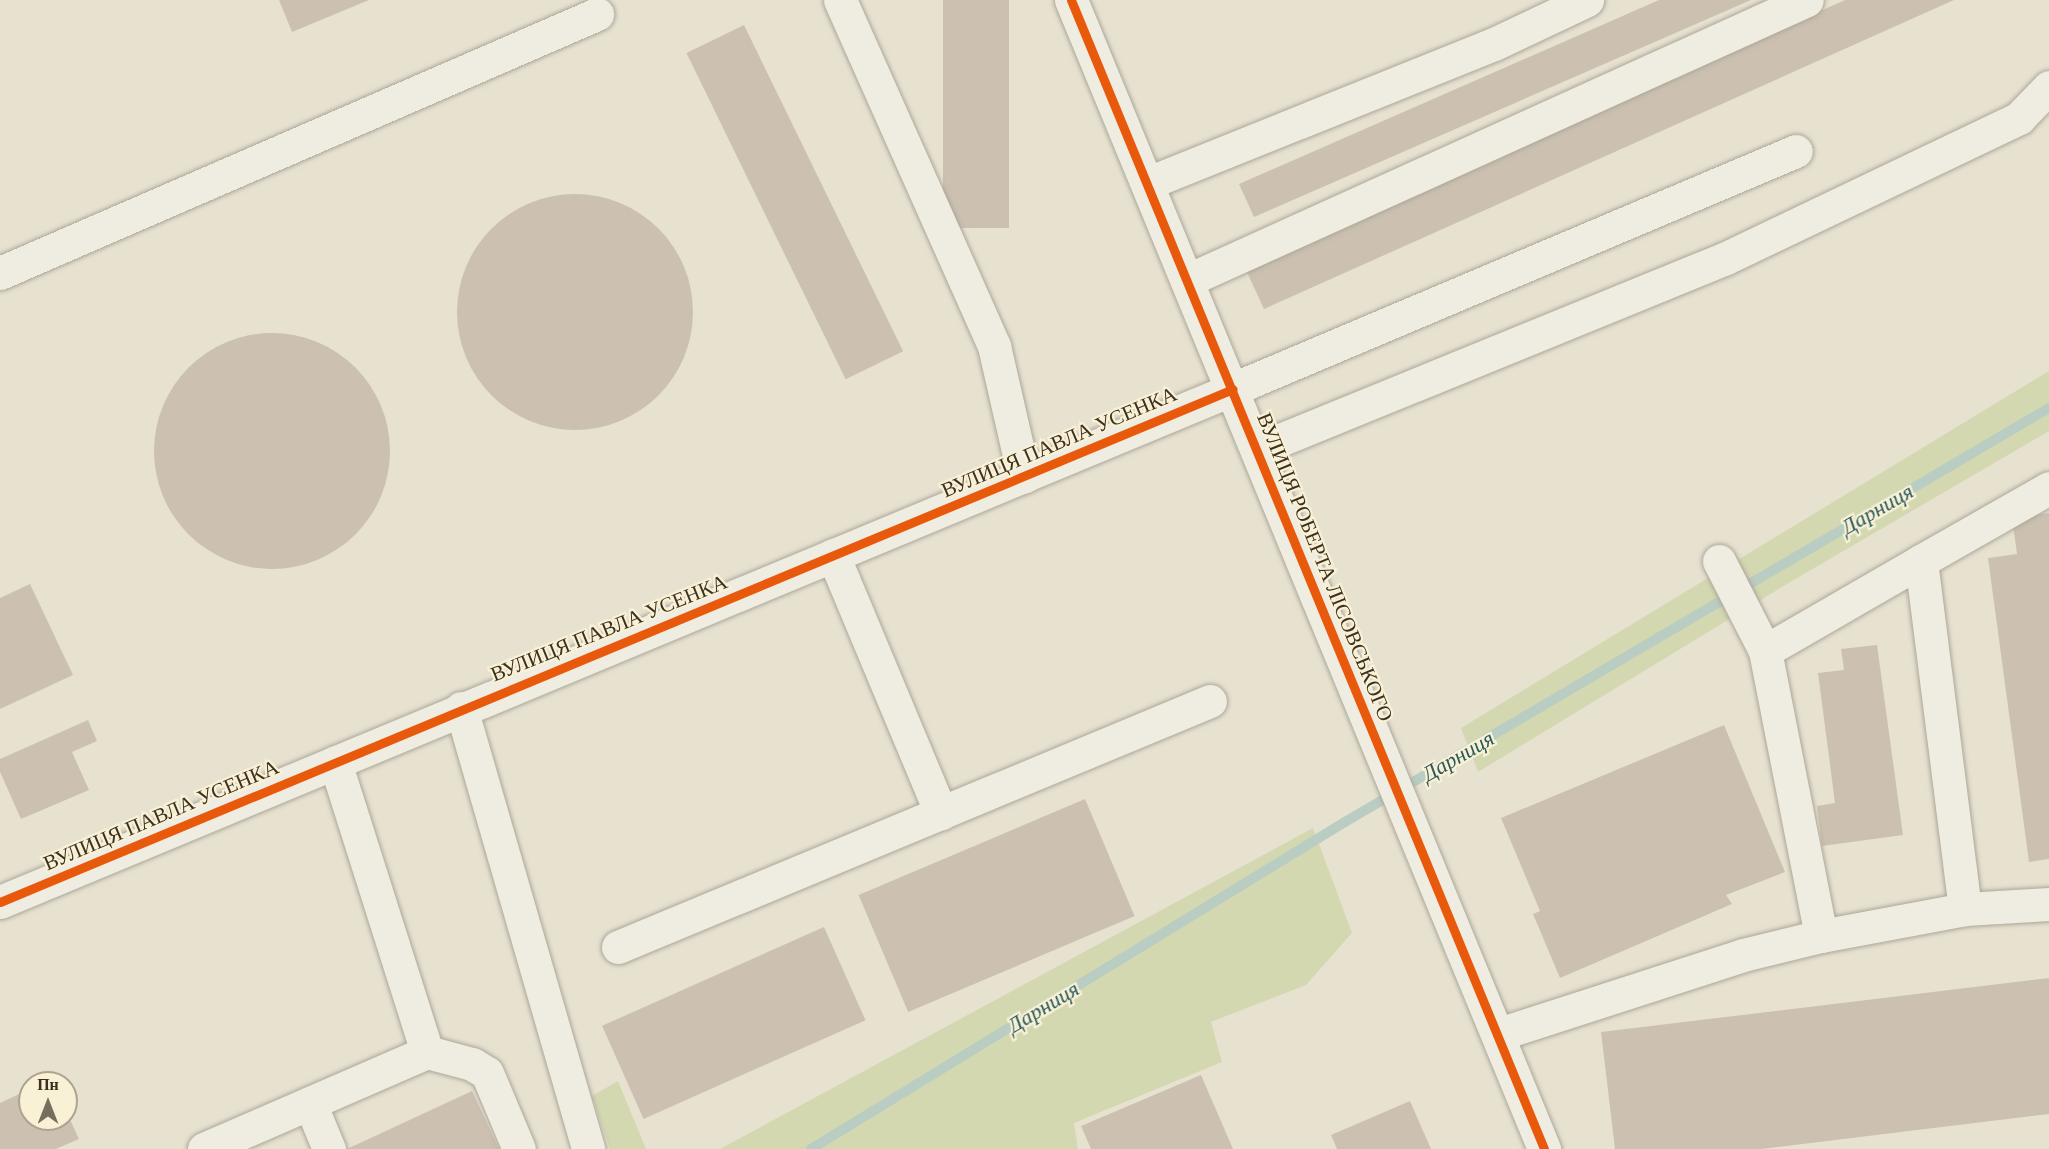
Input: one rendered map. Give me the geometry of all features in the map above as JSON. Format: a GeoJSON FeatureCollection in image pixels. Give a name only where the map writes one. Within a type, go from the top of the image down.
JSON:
{"type":"FeatureCollection","features":[{"type":"Feature","properties":{"kind":"street"},"geometry":{"type":"LineString","coordinates":[[840,0],[994,346],[1024,477]]}},
{"type":"Feature","properties":{"kind":"street","name":"ВУЛИЦЯ РОБЕРТА ЛІСОВСЬКОГО"},"geometry":{"type":"LineString","coordinates":[[1071,0],[1258,449],[1544,1149]]}},
{"type":"Feature","properties":{"kind":"street"},"geometry":{"type":"LineString","coordinates":[[1148,183],[1494,44],[1587,0]]}},
{"type":"Feature","properties":{"kind":"street"},"geometry":{"type":"LineString","coordinates":[[1188,280],[1807,0]]}},
{"type":"Feature","properties":{"kind":"street"},"geometry":{"type":"LineString","coordinates":[[0,273],[597,14]]}},
{"type":"Feature","properties":{"kind":"street"},"geometry":{"type":"LineString","coordinates":[[1258,449],[1726,258],[2019,118],[2049,87]]}},
{"type":"Feature","properties":{"kind":"street","name":"ВУЛИЦЯ ПАВЛА УСЕНКА"},"geometry":{"type":"LineString","coordinates":[[3,891],[335,762],[1024,477],[1796,151]]}},
{"type":"Feature","properties":{"kind":"street"},"geometry":{"type":"LineString","coordinates":[[1759,637],[1921,561],[2049,488]]}},
{"type":"Feature","properties":{"kind":"street"},"geometry":{"type":"LineString","coordinates":[[833,555],[941,813]]}},
{"type":"Feature","properties":{"kind":"street"},"geometry":{"type":"LineString","coordinates":[[1719,561],[1759,637],[1821,936]]}},
{"type":"Feature","properties":{"kind":"street"},"geometry":{"type":"LineString","coordinates":[[1921,561],[1965,909]]}},
{"type":"Feature","properties":{"kind":"street"},"geometry":{"type":"LineString","coordinates":[[618,947],[1210,700]]}},
{"type":"Feature","properties":{"kind":"street"},"geometry":{"type":"LineString","coordinates":[[461,708],[588,1149]]}},
{"type":"Feature","properties":{"kind":"street"},"geometry":{"type":"LineString","coordinates":[[335,762],[427,1052]]}},
{"type":"Feature","properties":{"kind":"street"},"geometry":{"type":"LineString","coordinates":[[1498,1034],[1743,955],[1821,936],[1965,909],[2049,904]]}},
{"type":"Feature","properties":{"kind":"street"},"geometry":{"type":"LineString","coordinates":[[204,1149],[427,1052],[472,1064],[487,1073],[519,1149]]}},
{"type":"Feature","properties":{"kind":"street"},"geometry":{"type":"LineString","coordinates":[[310,1103],[329,1149]]}},
{"type":"Feature","properties":{"kind":"green space"},"geometry":{"type":"Polygon","coordinates":[[[2049,371],[2049,431],[1792,581],[1478,772],[1461,728],[2049,371]]]}},
{"type":"Feature","properties":{"kind":"green space"},"geometry":{"type":"Polygon","coordinates":[[[1313,828],[1352,933],[1306,985],[1211,1022],[1222,1062],[1074,1123],[1078,1149],[720,1149],[1313,828]]]}},
{"type":"Feature","properties":{"kind":"green space"},"geometry":{"type":"Polygon","coordinates":[[[618,1081],[646,1149],[610,1149],[592,1096],[618,1081]]]}},
{"type":"Feature","properties":{"kind":"building"},"geometry":{"type":"Polygon","coordinates":[[[279,0],[369,0],[292,32],[279,0]]]}},
{"type":"Feature","properties":{"kind":"building"},"geometry":{"type":"Polygon","coordinates":[[[943,0],[1009,0],[1009,228],[943,228],[943,0]]]}},
{"type":"Feature","properties":{"kind":"building"},"geometry":{"type":"Polygon","coordinates":[[[1659,0],[1751,0],[1254,217],[1239,184],[1659,0]]]}},
{"type":"Feature","properties":{"kind":"building"},"geometry":{"type":"Polygon","coordinates":[[[1845,0],[1954,0],[1264,309],[1245,268],[1845,0]]]}},
{"type":"Feature","properties":{"kind":"building"},"geometry":{"type":"Polygon","coordinates":[[[744,25],[903,351],[846,379],[686,53],[744,25]]]}},
{"type":"Feature","properties":{"kind":"building"},"geometry":{"type":"Polygon","coordinates":[[[563,194],[587,194],[609,199],[631,208],[659,228],[673,246],[684,267],[691,289],[693,312],[691,335],[684,357],[673,378],[659,396],[631,416],[609,425],[587,430],[563,430],[541,425],[519,416],[500,404],[483,387],[471,368],[462,346],[457,324],[457,300],[462,278],[471,256],[483,237],[500,220],[519,208],[541,199],[563,194]]]}},
{"type":"Feature","properties":{"kind":"building"},"geometry":{"type":"Polygon","coordinates":[[[260,333],[284,333],[306,338],[328,347],[356,367],[370,385],[381,406],[388,428],[390,451],[388,474],[381,496],[370,517],[356,535],[328,555],[306,564],[284,569],[260,569],[238,564],[216,555],[197,543],[180,526],[168,507],[159,485],[154,463],[154,439],[159,417],[168,395],[180,376],[197,359],[216,347],[238,338],[260,333]]]}},
{"type":"Feature","properties":{"kind":"building"},"geometry":{"type":"Polygon","coordinates":[[[2049,513],[2049,859],[2029,862],[1988,558],[2017,554],[2012,518],[2049,513]]]}},
{"type":"Feature","properties":{"kind":"building"},"geometry":{"type":"Polygon","coordinates":[[[30,584],[73,675],[0,709],[0,598],[30,584]]]}},
{"type":"Feature","properties":{"kind":"building"},"geometry":{"type":"Polygon","coordinates":[[[1877,645],[1903,835],[1822,846],[1817,806],[1835,803],[1818,673],[1844,670],[1841,649],[1877,645]]]}},
{"type":"Feature","properties":{"kind":"building"},"geometry":{"type":"Polygon","coordinates":[[[88,720],[97,741],[72,752],[89,790],[21,819],[0,772],[0,759],[88,720]]]}},
{"type":"Feature","properties":{"kind":"building"},"geometry":{"type":"Polygon","coordinates":[[[1724,725],[1785,872],[1726,895],[1732,904],[1560,978],[1533,914],[1540,911],[1501,818],[1724,725]]]}},
{"type":"Feature","properties":{"kind":"building"},"geometry":{"type":"Polygon","coordinates":[[[1085,799],[1135,916],[908,1012],[859,895],[1085,799]]]}},
{"type":"Feature","properties":{"kind":"building"},"geometry":{"type":"Polygon","coordinates":[[[824,927],[865,1020],[643,1119],[602,1026],[824,927]]]}},
{"type":"Feature","properties":{"kind":"building"},"geometry":{"type":"Polygon","coordinates":[[[2049,978],[2049,1114],[1761,1149],[1615,1149],[1601,1032],[2049,978]]]}},
{"type":"Feature","properties":{"kind":"building"},"geometry":{"type":"Polygon","coordinates":[[[1201,1075],[1233,1149],[1091,1149],[1081,1126],[1201,1075]]]}},
{"type":"Feature","properties":{"kind":"building"},"geometry":{"type":"Polygon","coordinates":[[[472,1091],[499,1149],[347,1149],[472,1091]]]}},
{"type":"Feature","properties":{"kind":"building"},"geometry":{"type":"Polygon","coordinates":[[[18,1095],[18,1131],[75,1131],[79,1139],[56,1149],[0,1149],[0,1103],[18,1095]]]}},
{"type":"Feature","properties":{"kind":"building"},"geometry":{"type":"Polygon","coordinates":[[[1410,1101],[1431,1149],[1337,1149],[1331,1135],[1410,1101]]]}},
{"type":"Feature","properties":{"kind":"waterway","name":"Дарниця"},"geometry":{"type":"LineString","coordinates":[[811,1149],[1345,822],[2049,408]]}},
{"type":"Feature","properties":{"kind":"cycle path"},"geometry":{"type":"LineString","coordinates":[[1071,0],[1544,1149]]}},
{"type":"Feature","properties":{"kind":"cycle path"},"geometry":{"type":"LineString","coordinates":[[0,902],[1233,389]]}}]}
